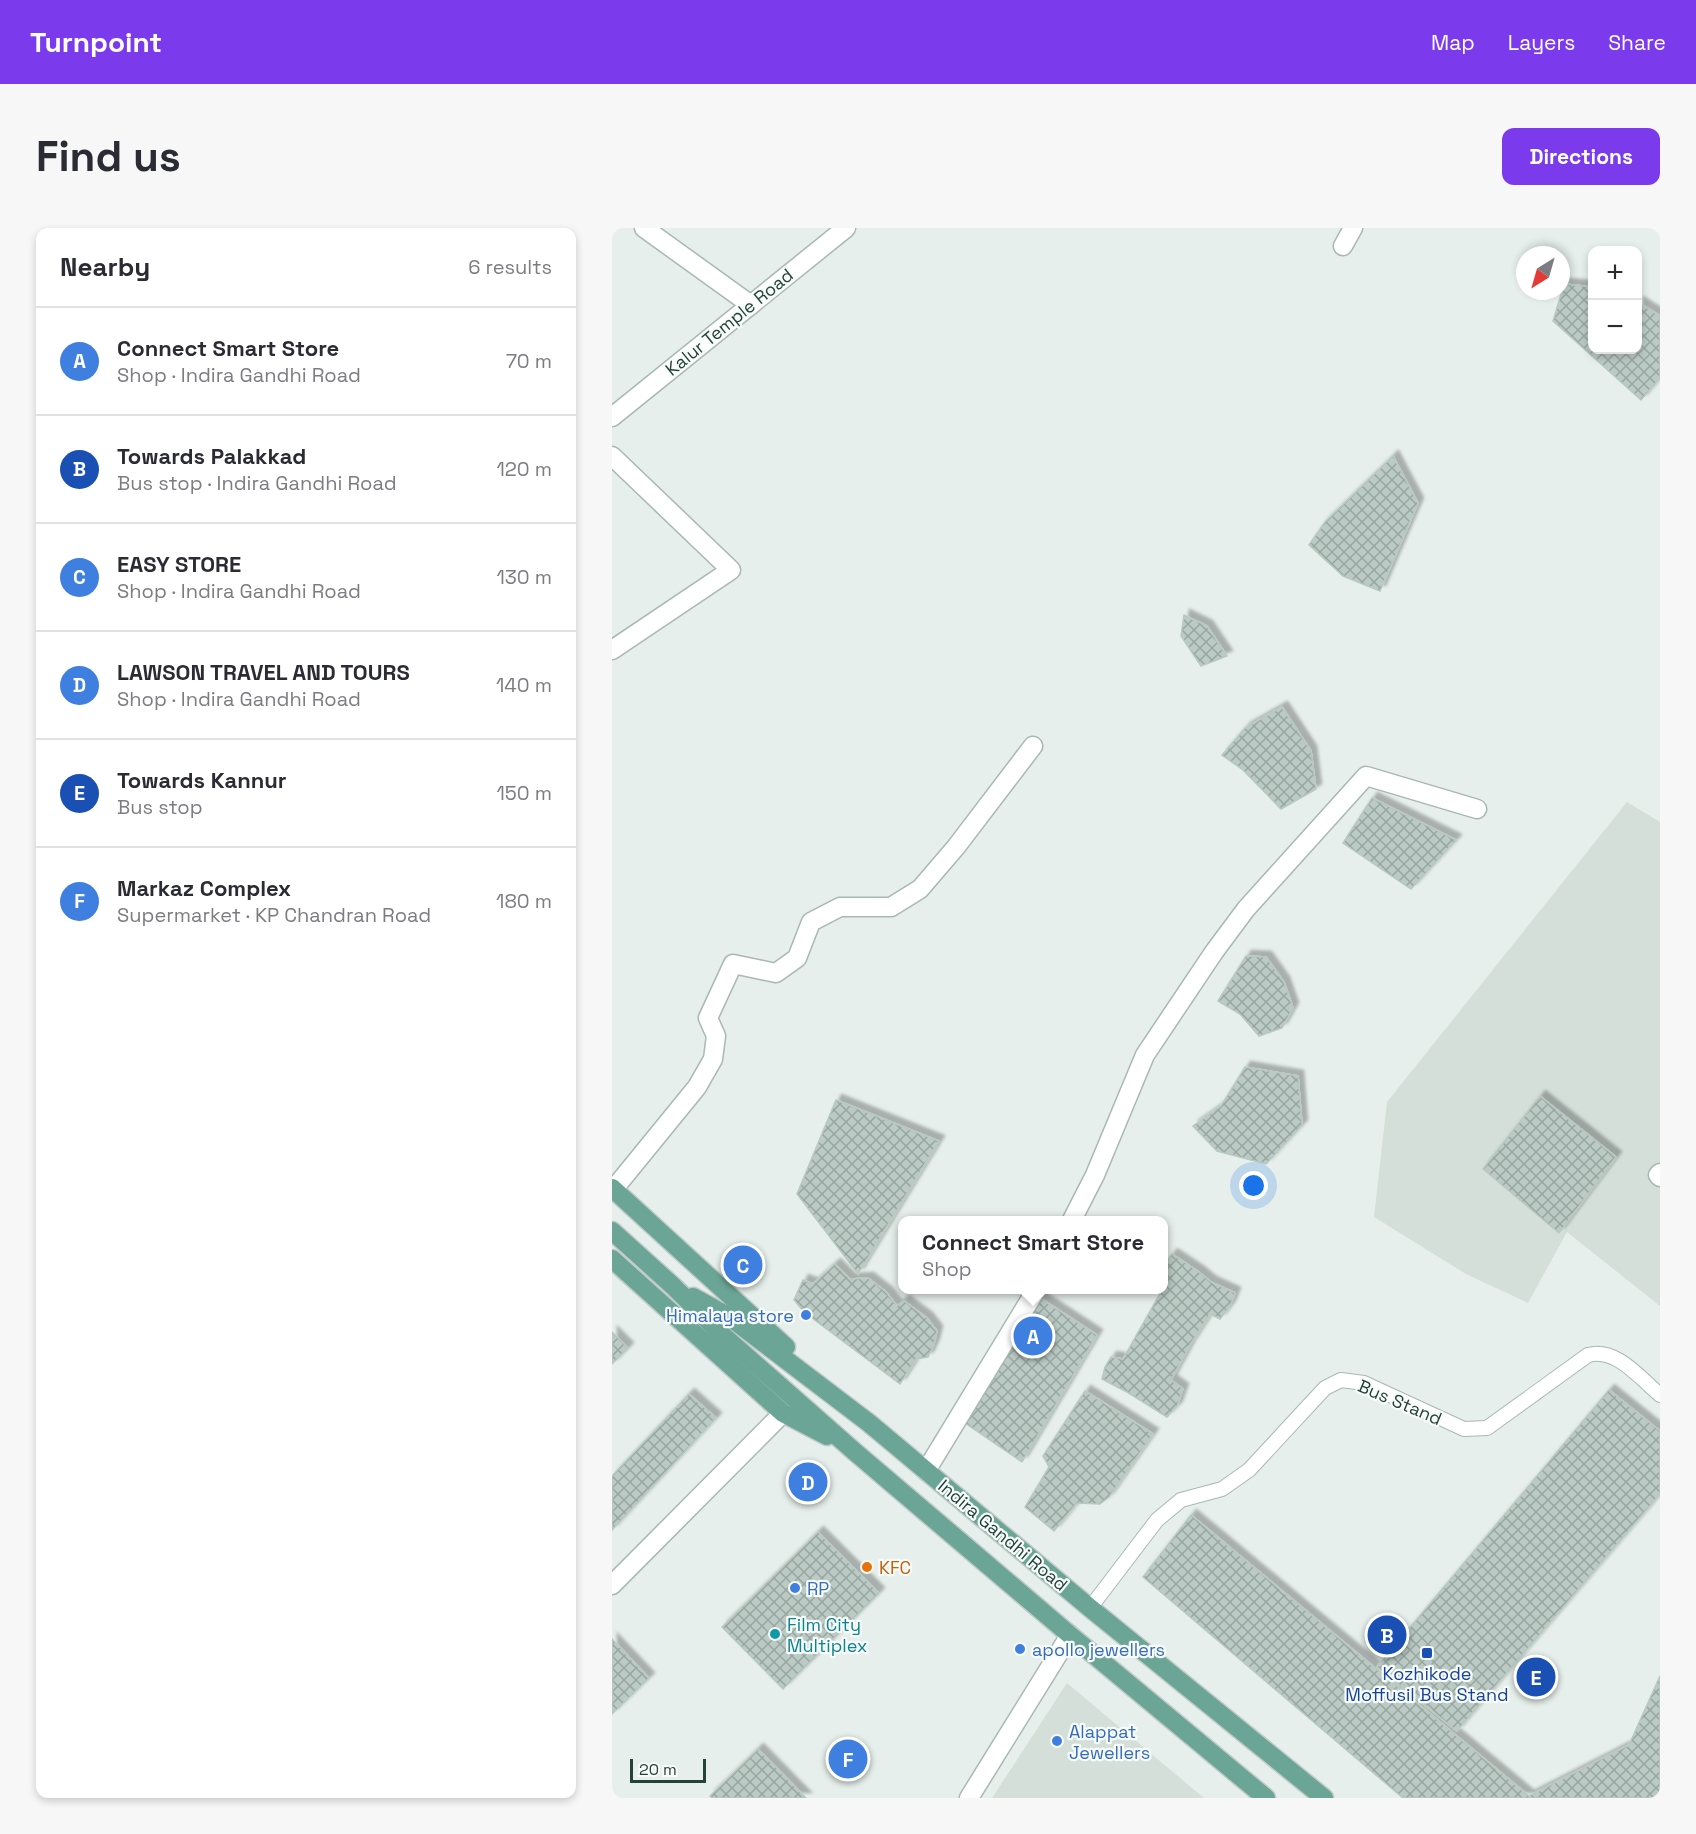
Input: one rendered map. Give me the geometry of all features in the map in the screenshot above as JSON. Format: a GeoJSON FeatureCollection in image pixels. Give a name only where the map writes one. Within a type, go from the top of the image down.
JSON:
{"type":"FeatureCollection","features":[{"type":"Feature","properties":{"kind":"main road"},"geometry":{"type":"LineString","coordinates":[[613,1189],[869,1422]]}},
{"type":"Feature","properties":{"kind":"main road","name":"Indira Gandhi Road"},"geometry":{"type":"LineString","coordinates":[[612,1231],[673,1286],[719,1332],[855,1452],[1266,1798]]}},
{"type":"Feature","properties":{"kind":"main road"},"geometry":{"type":"LineString","coordinates":[[612,1259],[783,1413],[855,1452]]}},
{"type":"Feature","properties":{"kind":"main road","name":"Indira Gandhi Road"},"geometry":{"type":"LineString","coordinates":[[673,1286],[731,1318],[869,1422],[1090,1608],[1324,1798]]}},
{"type":"Feature","properties":{"kind":"street"},"geometry":{"type":"LineString","coordinates":[[644,228],[751,305]]}},
{"type":"Feature","properties":{"kind":"street","name":"Kalur Temple Road"},"geometry":{"type":"LineString","coordinates":[[612,417],[846,228]]}},
{"type":"Feature","properties":{"kind":"street"},"geometry":{"type":"LineString","coordinates":[[1343,246],[1353,228]]}},
{"type":"Feature","properties":{"kind":"street"},"geometry":{"type":"LineString","coordinates":[[612,456],[731,570],[612,650]]}},
{"type":"Feature","properties":{"kind":"street"},"geometry":{"type":"LineString","coordinates":[[613,1189],[697,1087],[713,1059],[716,1036],[708,1017],[733,964],[776,973],[797,958],[811,922],[840,907],[891,907],[920,889],[963,839],[1033,746]]}},
{"type":"Feature","properties":{"kind":"street"},"geometry":{"type":"LineString","coordinates":[[1074,1216],[1095,1175],[1145,1055],[1214,952],[1246,909],[1366,776],[1477,809]]}},
{"type":"Feature","properties":{"kind":"street"},"geometry":{"type":"LineString","coordinates":[[927,1471],[1034,1294]]}},
{"type":"Feature","properties":{"kind":"street"},"geometry":{"type":"LineString","coordinates":[[612,1585],[783,1413]]}},
{"type":"Feature","properties":{"kind":"street"},"geometry":{"type":"LineString","coordinates":[[969,1798],[1070,1635]]}},
{"type":"Feature","properties":{"kind":"lane","name":"Bus Stand"},"geometry":{"type":"LineString","coordinates":[[1090,1608],[1156,1520],[1181,1500],[1222,1489],[1249,1470],[1325,1388],[1341,1380],[1364,1383],[1464,1429],[1487,1428],[1588,1355],[1599,1352],[1615,1358],[1660,1395]]}},
{"type":"Feature","properties":{"kind":"shaded area"},"geometry":{"type":"Polygon","coordinates":[[[1627,802],[1660,822],[1660,1306],[1567,1232],[1528,1303],[1466,1274],[1374,1217],[1387,1102],[1627,802]]]}},
{"type":"Feature","properties":{"kind":"shaded area"},"geometry":{"type":"Polygon","coordinates":[[[1067,1683],[1204,1798],[992,1798],[1067,1683]]]}},
{"type":"Feature","properties":{"kind":"building"},"geometry":{"type":"Polygon","coordinates":[[[1570,285],[1588,286],[1588,352],[1553,321],[1559,300],[1570,300],[1570,285]]]}},
{"type":"Feature","properties":{"kind":"building"},"geometry":{"type":"Polygon","coordinates":[[[1642,305],[1660,316],[1660,378],[1641,400],[1590,354],[1642,354],[1642,305]]]}},
{"type":"Feature","properties":{"kind":"building"},"geometry":{"type":"Polygon","coordinates":[[[1393,456],[1418,503],[1380,591],[1343,576],[1309,545],[1325,522],[1393,456]]]}},
{"type":"Feature","properties":{"kind":"building"},"geometry":{"type":"Polygon","coordinates":[[[1184,615],[1207,626],[1227,656],[1201,666],[1181,636],[1184,615]]]}},
{"type":"Feature","properties":{"kind":"building"},"geometry":{"type":"Polygon","coordinates":[[[1282,707],[1311,751],[1316,789],[1281,809],[1243,770],[1222,755],[1245,728],[1282,707]]]}},
{"type":"Feature","properties":{"kind":"building"},"geometry":{"type":"Polygon","coordinates":[[[1372,798],[1456,840],[1411,889],[1343,843],[1372,798]]]}},
{"type":"Feature","properties":{"kind":"building"},"geometry":{"type":"Polygon","coordinates":[[[1246,956],[1266,957],[1284,982],[1293,1008],[1282,1028],[1259,1036],[1240,1014],[1218,1001],[1246,956]]]}},
{"type":"Feature","properties":{"kind":"building"},"geometry":{"type":"Polygon","coordinates":[[[1245,1067],[1298,1076],[1302,1125],[1266,1164],[1217,1151],[1193,1126],[1221,1106],[1245,1067]]]}},
{"type":"Feature","properties":{"kind":"building"},"geometry":{"type":"Polygon","coordinates":[[[1540,1096],[1616,1157],[1559,1233],[1483,1169],[1540,1096]]]}},
{"type":"Feature","properties":{"kind":"building"},"geometry":{"type":"Polygon","coordinates":[[[836,1100],[939,1141],[858,1274],[797,1194],[836,1100]]]}},
{"type":"Feature","properties":{"kind":"building"},"geometry":{"type":"Polygon","coordinates":[[[1172,1254],[1211,1282],[1235,1293],[1230,1306],[1220,1319],[1210,1314],[1190,1345],[1171,1380],[1183,1389],[1177,1406],[1167,1417],[1102,1379],[1111,1357],[1123,1359],[1160,1294],[1168,1294],[1168,1260],[1172,1254]]]}},
{"type":"Feature","properties":{"kind":"building"},"geometry":{"type":"Polygon","coordinates":[[[835,1264],[850,1279],[868,1278],[886,1292],[897,1306],[904,1301],[927,1318],[937,1331],[928,1357],[916,1359],[900,1384],[804,1312],[794,1300],[803,1280],[813,1284],[835,1264]]]}},
{"type":"Feature","properties":{"kind":"building"},"geometry":{"type":"Polygon","coordinates":[[[1037,1296],[1097,1335],[1022,1462],[965,1423],[1037,1296]]]}},
{"type":"Feature","properties":{"kind":"building"},"geometry":{"type":"Polygon","coordinates":[[[612,1332],[628,1348],[612,1364],[612,1332]]]}},
{"type":"Feature","properties":{"kind":"building"},"geometry":{"type":"Polygon","coordinates":[[[1609,1390],[1660,1431],[1660,1494],[1457,1731],[1377,1667],[1609,1390]]]}},
{"type":"Feature","properties":{"kind":"building"},"geometry":{"type":"Polygon","coordinates":[[[1085,1391],[1153,1434],[1109,1497],[1100,1504],[1077,1503],[1054,1531],[1025,1507],[1049,1467],[1043,1456],[1085,1391]]]}},
{"type":"Feature","properties":{"kind":"building"},"geometry":{"type":"Polygon","coordinates":[[[689,1394],[716,1418],[612,1530],[612,1476],[689,1394]]]}},
{"type":"Feature","properties":{"kind":"building"},"geometry":{"type":"Polygon","coordinates":[[[1191,1515],[1529,1796],[1629,1745],[1660,1676],[1660,1798],[1403,1798],[1143,1577],[1191,1515]]]}},
{"type":"Feature","properties":{"kind":"building"},"geometry":{"type":"Polygon","coordinates":[[[818,1532],[879,1593],[783,1689],[722,1627],[818,1532]]]}},
{"type":"Feature","properties":{"kind":"building"},"geometry":{"type":"Polygon","coordinates":[[[612,1639],[649,1678],[612,1714],[612,1639]]]}},
{"type":"Feature","properties":{"kind":"building"},"geometry":{"type":"Polygon","coordinates":[[[758,1749],[806,1798],[712,1798],[710,1796],[758,1749]]]}},
{"type":"Feature","properties":{"kind":"place","name":"EASY STORE"},"geometry":{"type":"Point","coordinates":[743,1265]}},
{"type":"Feature","properties":{"kind":"place","name":"Himalaya store"},"geometry":{"type":"Point","coordinates":[806,1315]}},
{"type":"Feature","properties":{"kind":"place","name":"Connect Smart Store"},"geometry":{"type":"Point","coordinates":[1033,1336]}},
{"type":"Feature","properties":{"kind":"place","name":"LAWSON TRAVEL AND TOURS"},"geometry":{"type":"Point","coordinates":[808,1482]}},
{"type":"Feature","properties":{"kind":"place","name":"KFC"},"geometry":{"type":"Point","coordinates":[867,1567]}},
{"type":"Feature","properties":{"kind":"place","name":"RP"},"geometry":{"type":"Point","coordinates":[795,1588]}},
{"type":"Feature","properties":{"kind":"place","name":"Film City Multiplex"},"geometry":{"type":"Point","coordinates":[775,1634]}},
{"type":"Feature","properties":{"kind":"place","name":"Towards Palakkad"},"geometry":{"type":"Point","coordinates":[1387,1635]}},
{"type":"Feature","properties":{"kind":"place","name":"apollo jewellers"},"geometry":{"type":"Point","coordinates":[1020,1649]}},
{"type":"Feature","properties":{"kind":"place","name":"Kozhikode Moffusil Bus Stand"},"geometry":{"type":"Point","coordinates":[1427,1653]}},
{"type":"Feature","properties":{"kind":"place","name":"Towards Kannur"},"geometry":{"type":"Point","coordinates":[1536,1677]}},
{"type":"Feature","properties":{"kind":"place","name":"Alappat Jewellers"},"geometry":{"type":"Point","coordinates":[1057,1741]}},
{"type":"Feature","properties":{"kind":"place","name":"Markaz Complex"},"geometry":{"type":"Point","coordinates":[848,1759]}}]}
